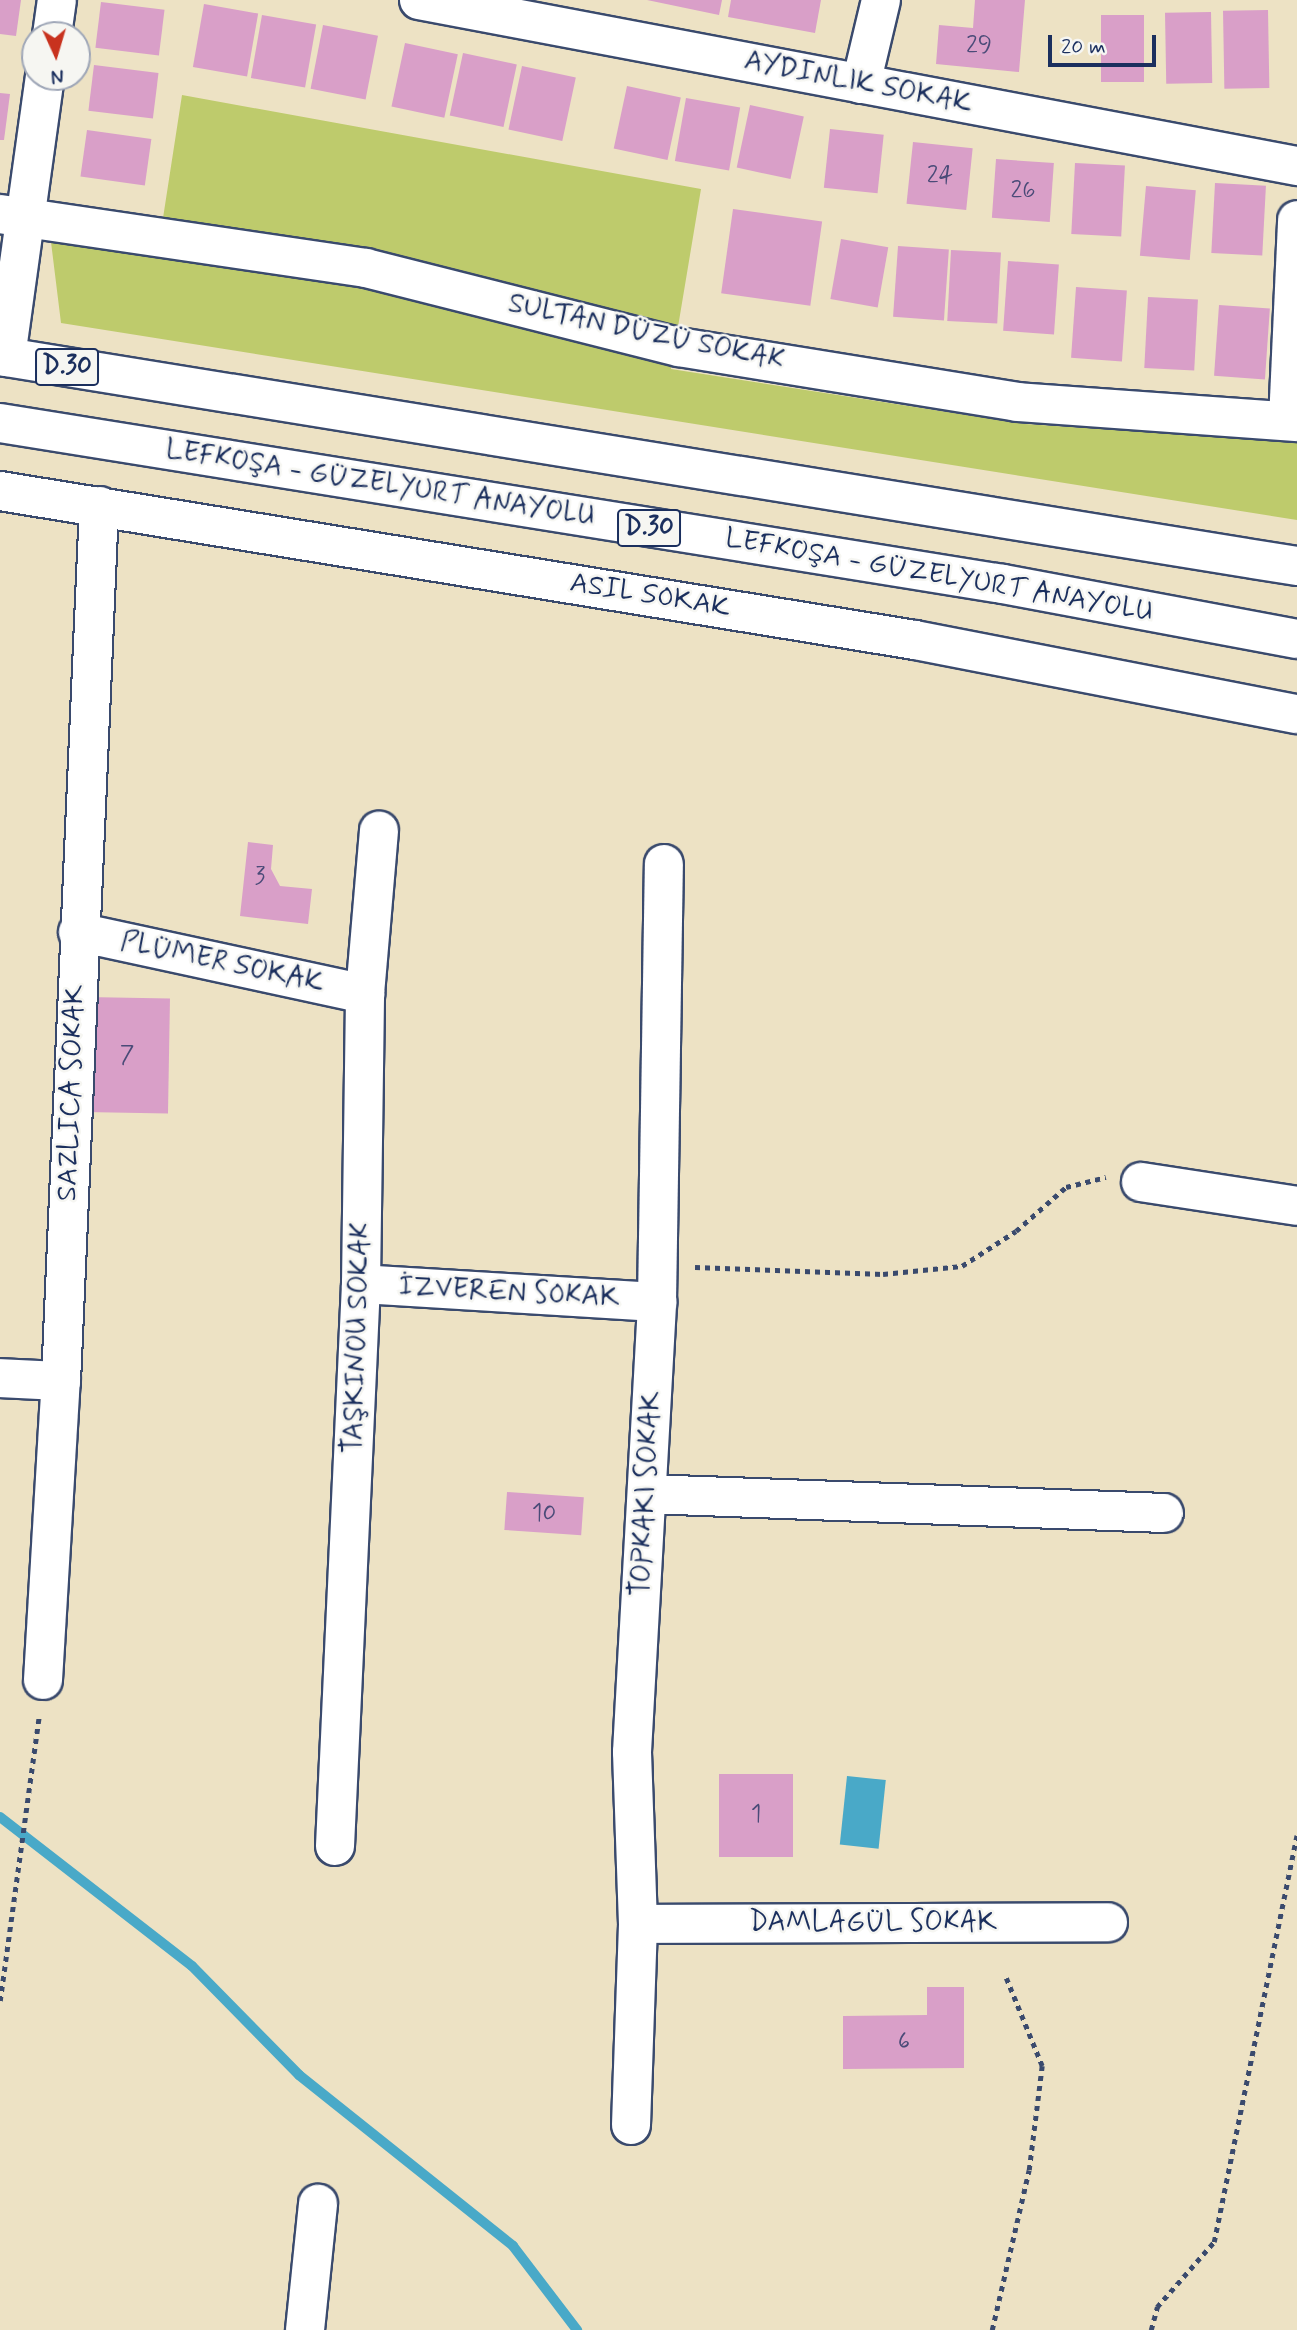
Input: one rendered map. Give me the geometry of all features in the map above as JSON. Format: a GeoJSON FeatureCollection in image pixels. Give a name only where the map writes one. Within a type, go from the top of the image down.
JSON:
{"type":"FeatureCollection","features":[{"type":"Feature","properties":{"kind":"main road"},"geometry":{"type":"LineString","coordinates":[[54,21],[57,0]]}},
{"type":"Feature","properties":{"kind":"main road"},"geometry":{"type":"LineString","coordinates":[[419,0],[1297,166]]}},
{"type":"Feature","properties":{"kind":"main road"},"geometry":{"type":"LineString","coordinates":[[861,83],[881,0]]}},
{"type":"Feature","properties":{"kind":"main road"},"geometry":{"type":"LineString","coordinates":[[3,356],[12,216],[43,91]]}},
{"type":"Feature","properties":{"kind":"main road","name":"SULTAN DÜZÜ SOKAK"},"geometry":{"type":"LineString","coordinates":[[12,216],[366,268],[679,347],[1017,402],[1293,421]]}},
{"type":"Feature","properties":{"kind":"main road"},"geometry":{"type":"LineString","coordinates":[[1293,421],[1297,220]]}},
{"type":"Feature","properties":{"kind":"main road","name":"D.30"},"geometry":{"type":"LineString","coordinates":[[3,356],[1297,566]]}},
{"type":"Feature","properties":{"kind":"main road","name":"LEFKOŞA - GÜZELYURT ANAYOLU"},"geometry":{"type":"LineString","coordinates":[[0,423],[1003,584],[1297,639]]}},
{"type":"Feature","properties":{"kind":"main road","name":"ASIL SOKAK"},"geometry":{"type":"LineString","coordinates":[[0,491],[915,640],[1297,714]]}},
{"type":"Feature","properties":{"kind":"main road"},"geometry":{"type":"LineString","coordinates":[[43,1680],[61,1381],[78,932],[99,506]]}},
{"type":"Feature","properties":{"kind":"main road"},"geometry":{"type":"LineString","coordinates":[[335,1846],[361,1284],[365,994],[379,831]]}},
{"type":"Feature","properties":{"kind":"main road"},"geometry":{"type":"LineString","coordinates":[[631,2125],[638,1924],[632,1752],[658,1283],[664,864]]}},
{"type":"Feature","properties":{"kind":"main road","name":"PLÜMER SOKAK"},"geometry":{"type":"LineString","coordinates":[[78,932],[365,994]]}},
{"type":"Feature","properties":{"kind":"main road"},"geometry":{"type":"LineString","coordinates":[[1141,1182],[1297,1206]]}},
{"type":"Feature","properties":{"kind":"main road","name":"İZVEREN SOKAK"},"geometry":{"type":"LineString","coordinates":[[361,1284],[658,1283]]}},
{"type":"Feature","properties":{"kind":"main road"},"geometry":{"type":"LineString","coordinates":[[0,1378],[61,1381]]}},
{"type":"Feature","properties":{"kind":"main road"},"geometry":{"type":"LineString","coordinates":[[647,1494],[1164,1513]]}},
{"type":"Feature","properties":{"kind":"main road","name":"DAMLAGÜL SOKAK"},"geometry":{"type":"LineString","coordinates":[[638,1924],[1108,1922]]}},
{"type":"Feature","properties":{"kind":"main road"},"geometry":{"type":"LineString","coordinates":[[304,2330],[318,2204]]}},
{"type":"Feature","properties":{"kind":"path"},"geometry":{"type":"LineString","coordinates":[[658,1283],[883,1274],[962,1266],[1016,1231],[1066,1187],[1103,1177],[1141,1182]]}},
{"type":"Feature","properties":{"kind":"path"},"geometry":{"type":"LineString","coordinates":[[0,2001],[43,1680]]}},
{"type":"Feature","properties":{"kind":"path"},"geometry":{"type":"LineString","coordinates":[[1150,2330],[1157,2307],[1213,2242],[1297,1835]]}},
{"type":"Feature","properties":{"kind":"path"},"geometry":{"type":"LineString","coordinates":[[992,2330],[1029,2170],[1042,2066],[1006,1978]]}},
{"type":"Feature","properties":{"kind":"green space"},"geometry":{"type":"Polygon","coordinates":[[[182,95],[701,189],[671,369],[1025,424],[1297,442],[1297,520],[61,323],[51,242],[157,257],[182,95]]]}},
{"type":"Feature","properties":{"kind":"water"},"geometry":{"type":"Polygon","coordinates":[[[847,1776],[886,1780],[879,1849],[840,1845],[847,1776]]]}},
{"type":"Feature","properties":{"kind":"building"},"geometry":{"type":"Polygon","coordinates":[[[0,0],[21,0],[16,36],[0,34],[0,0]]]}},
{"type":"Feature","properties":{"kind":"building"},"geometry":{"type":"Polygon","coordinates":[[[647,0],[722,0],[719,15],[647,0]]]}},
{"type":"Feature","properties":{"kind":"building"},"geometry":{"type":"Polygon","coordinates":[[[731,0],[821,0],[815,33],[728,17],[731,0]]]}},
{"type":"Feature","properties":{"kind":"building"},"geometry":{"type":"Polygon","coordinates":[[[975,0],[1025,0],[1019,72],[936,64],[939,25],[973,28],[975,0]]]}},
{"type":"Feature","properties":{"kind":"building"},"geometry":{"type":"Polygon","coordinates":[[[101,2],[165,10],[159,55],[95,48],[101,2]]]}},
{"type":"Feature","properties":{"kind":"building"},"geometry":{"type":"Polygon","coordinates":[[[204,4],[258,14],[247,77],[193,67],[204,4]]]}},
{"type":"Feature","properties":{"kind":"building"},"geometry":{"type":"Polygon","coordinates":[[[1268,10],[1269,88],[1224,89],[1223,11],[1268,10]]]}},
{"type":"Feature","properties":{"kind":"building"},"geometry":{"type":"Polygon","coordinates":[[[1211,12],[1212,83],[1166,84],[1165,13],[1211,12]]]}},
{"type":"Feature","properties":{"kind":"building"},"geometry":{"type":"Polygon","coordinates":[[[262,15],[316,25],[305,88],[251,78],[262,15]]]}},
{"type":"Feature","properties":{"kind":"building"},"geometry":{"type":"Polygon","coordinates":[[[1101,15],[1144,15],[1144,82],[1101,82],[1101,15]]]}},
{"type":"Feature","properties":{"kind":"building"},"geometry":{"type":"Polygon","coordinates":[[[323,25],[378,36],[366,99],[311,89],[323,25]]]}},
{"type":"Feature","properties":{"kind":"building"},"geometry":{"type":"Polygon","coordinates":[[[405,43],[458,54],[444,118],[391,107],[405,43]]]}},
{"type":"Feature","properties":{"kind":"building"},"geometry":{"type":"Polygon","coordinates":[[[463,53],[517,64],[503,127],[450,116],[463,53]]]}},
{"type":"Feature","properties":{"kind":"building"},"geometry":{"type":"Polygon","coordinates":[[[94,65],[159,73],[153,119],[88,111],[94,65]]]}},
{"type":"Feature","properties":{"kind":"building"},"geometry":{"type":"Polygon","coordinates":[[[522,66],[576,77],[562,141],[508,130],[522,66]]]}},
{"type":"Feature","properties":{"kind":"building"},"geometry":{"type":"Polygon","coordinates":[[[627,86],[681,97],[667,160],[614,149],[627,86]]]}},
{"type":"Feature","properties":{"kind":"building"},"geometry":{"type":"Polygon","coordinates":[[[0,93],[10,94],[4,140],[0,140],[0,93]]]}},
{"type":"Feature","properties":{"kind":"building"},"geometry":{"type":"Polygon","coordinates":[[[686,98],[740,108],[729,171],[675,161],[686,98]]]}},
{"type":"Feature","properties":{"kind":"building"},"geometry":{"type":"Polygon","coordinates":[[[750,105],[804,116],[790,179],[737,168],[750,105]]]}},
{"type":"Feature","properties":{"kind":"building"},"geometry":{"type":"Polygon","coordinates":[[[830,129],[884,135],[878,193],[824,188],[830,129]]]}},
{"type":"Feature","properties":{"kind":"building"},"geometry":{"type":"Polygon","coordinates":[[[87,130],[151,139],[145,186],[80,177],[87,130]]]}},
{"type":"Feature","properties":{"kind":"building"},"geometry":{"type":"Polygon","coordinates":[[[913,142],[973,148],[966,210],[907,204],[913,142]]]}},
{"type":"Feature","properties":{"kind":"building"},"geometry":{"type":"Polygon","coordinates":[[[996,159],[1054,163],[1050,222],[992,218],[996,159]]]}},
{"type":"Feature","properties":{"kind":"building"},"geometry":{"type":"Polygon","coordinates":[[[1075,163],[1125,166],[1121,237],[1071,234],[1075,163]]]}},
{"type":"Feature","properties":{"kind":"building"},"geometry":{"type":"Polygon","coordinates":[[[1215,183],[1266,186],[1262,256],[1211,253],[1215,183]]]}},
{"type":"Feature","properties":{"kind":"building"},"geometry":{"type":"Polygon","coordinates":[[[1146,186],[1196,190],[1190,260],[1140,256],[1146,186]]]}},
{"type":"Feature","properties":{"kind":"building"},"geometry":{"type":"Polygon","coordinates":[[[733,209],[822,222],[810,306],[721,293],[733,209]]]}},
{"type":"Feature","properties":{"kind":"building"},"geometry":{"type":"Polygon","coordinates":[[[841,239],[888,247],[878,307],[830,299],[841,239]]]}},
{"type":"Feature","properties":{"kind":"building"},"geometry":{"type":"Polygon","coordinates":[[[898,246],[949,250],[944,320],[893,317],[898,246]]]}},
{"type":"Feature","properties":{"kind":"building"},"geometry":{"type":"Polygon","coordinates":[[[951,250],[1001,253],[997,324],[947,321],[951,250]]]}},
{"type":"Feature","properties":{"kind":"building"},"geometry":{"type":"Polygon","coordinates":[[[1008,261],[1059,265],[1054,334],[1003,331],[1008,261]]]}},
{"type":"Feature","properties":{"kind":"building"},"geometry":{"type":"Polygon","coordinates":[[[1076,287],[1127,291],[1122,361],[1071,358],[1076,287]]]}},
{"type":"Feature","properties":{"kind":"building"},"geometry":{"type":"Polygon","coordinates":[[[1148,297],[1198,300],[1194,371],[1144,368],[1148,297]]]}},
{"type":"Feature","properties":{"kind":"building"},"geometry":{"type":"Polygon","coordinates":[[[1219,305],[1270,309],[1265,379],[1214,376],[1219,305]]]}},
{"type":"Feature","properties":{"kind":"building"},"geometry":{"type":"Polygon","coordinates":[[[248,842],[273,845],[271,869],[280,886],[312,889],[308,924],[240,916],[248,842]]]}},
{"type":"Feature","properties":{"kind":"building"},"geometry":{"type":"Polygon","coordinates":[[[86,997],[170,998],[168,1113],[84,1112],[86,997]]]}},
{"type":"Feature","properties":{"kind":"building"},"geometry":{"type":"Polygon","coordinates":[[[507,1492],[584,1497],[581,1535],[504,1530],[507,1492]]]}},
{"type":"Feature","properties":{"kind":"building"},"geometry":{"type":"Polygon","coordinates":[[[719,1774],[793,1774],[793,1857],[719,1857],[719,1774]]]}},
{"type":"Feature","properties":{"kind":"building"},"geometry":{"type":"Polygon","coordinates":[[[927,1987],[964,1987],[964,2068],[843,2069],[843,2016],[927,2015],[927,1987]]]}},
{"type":"Feature","properties":{"kind":"waterway"},"geometry":{"type":"LineString","coordinates":[[0,1817],[192,1966],[299,2075],[513,2246],[577,2330]]}}]}
